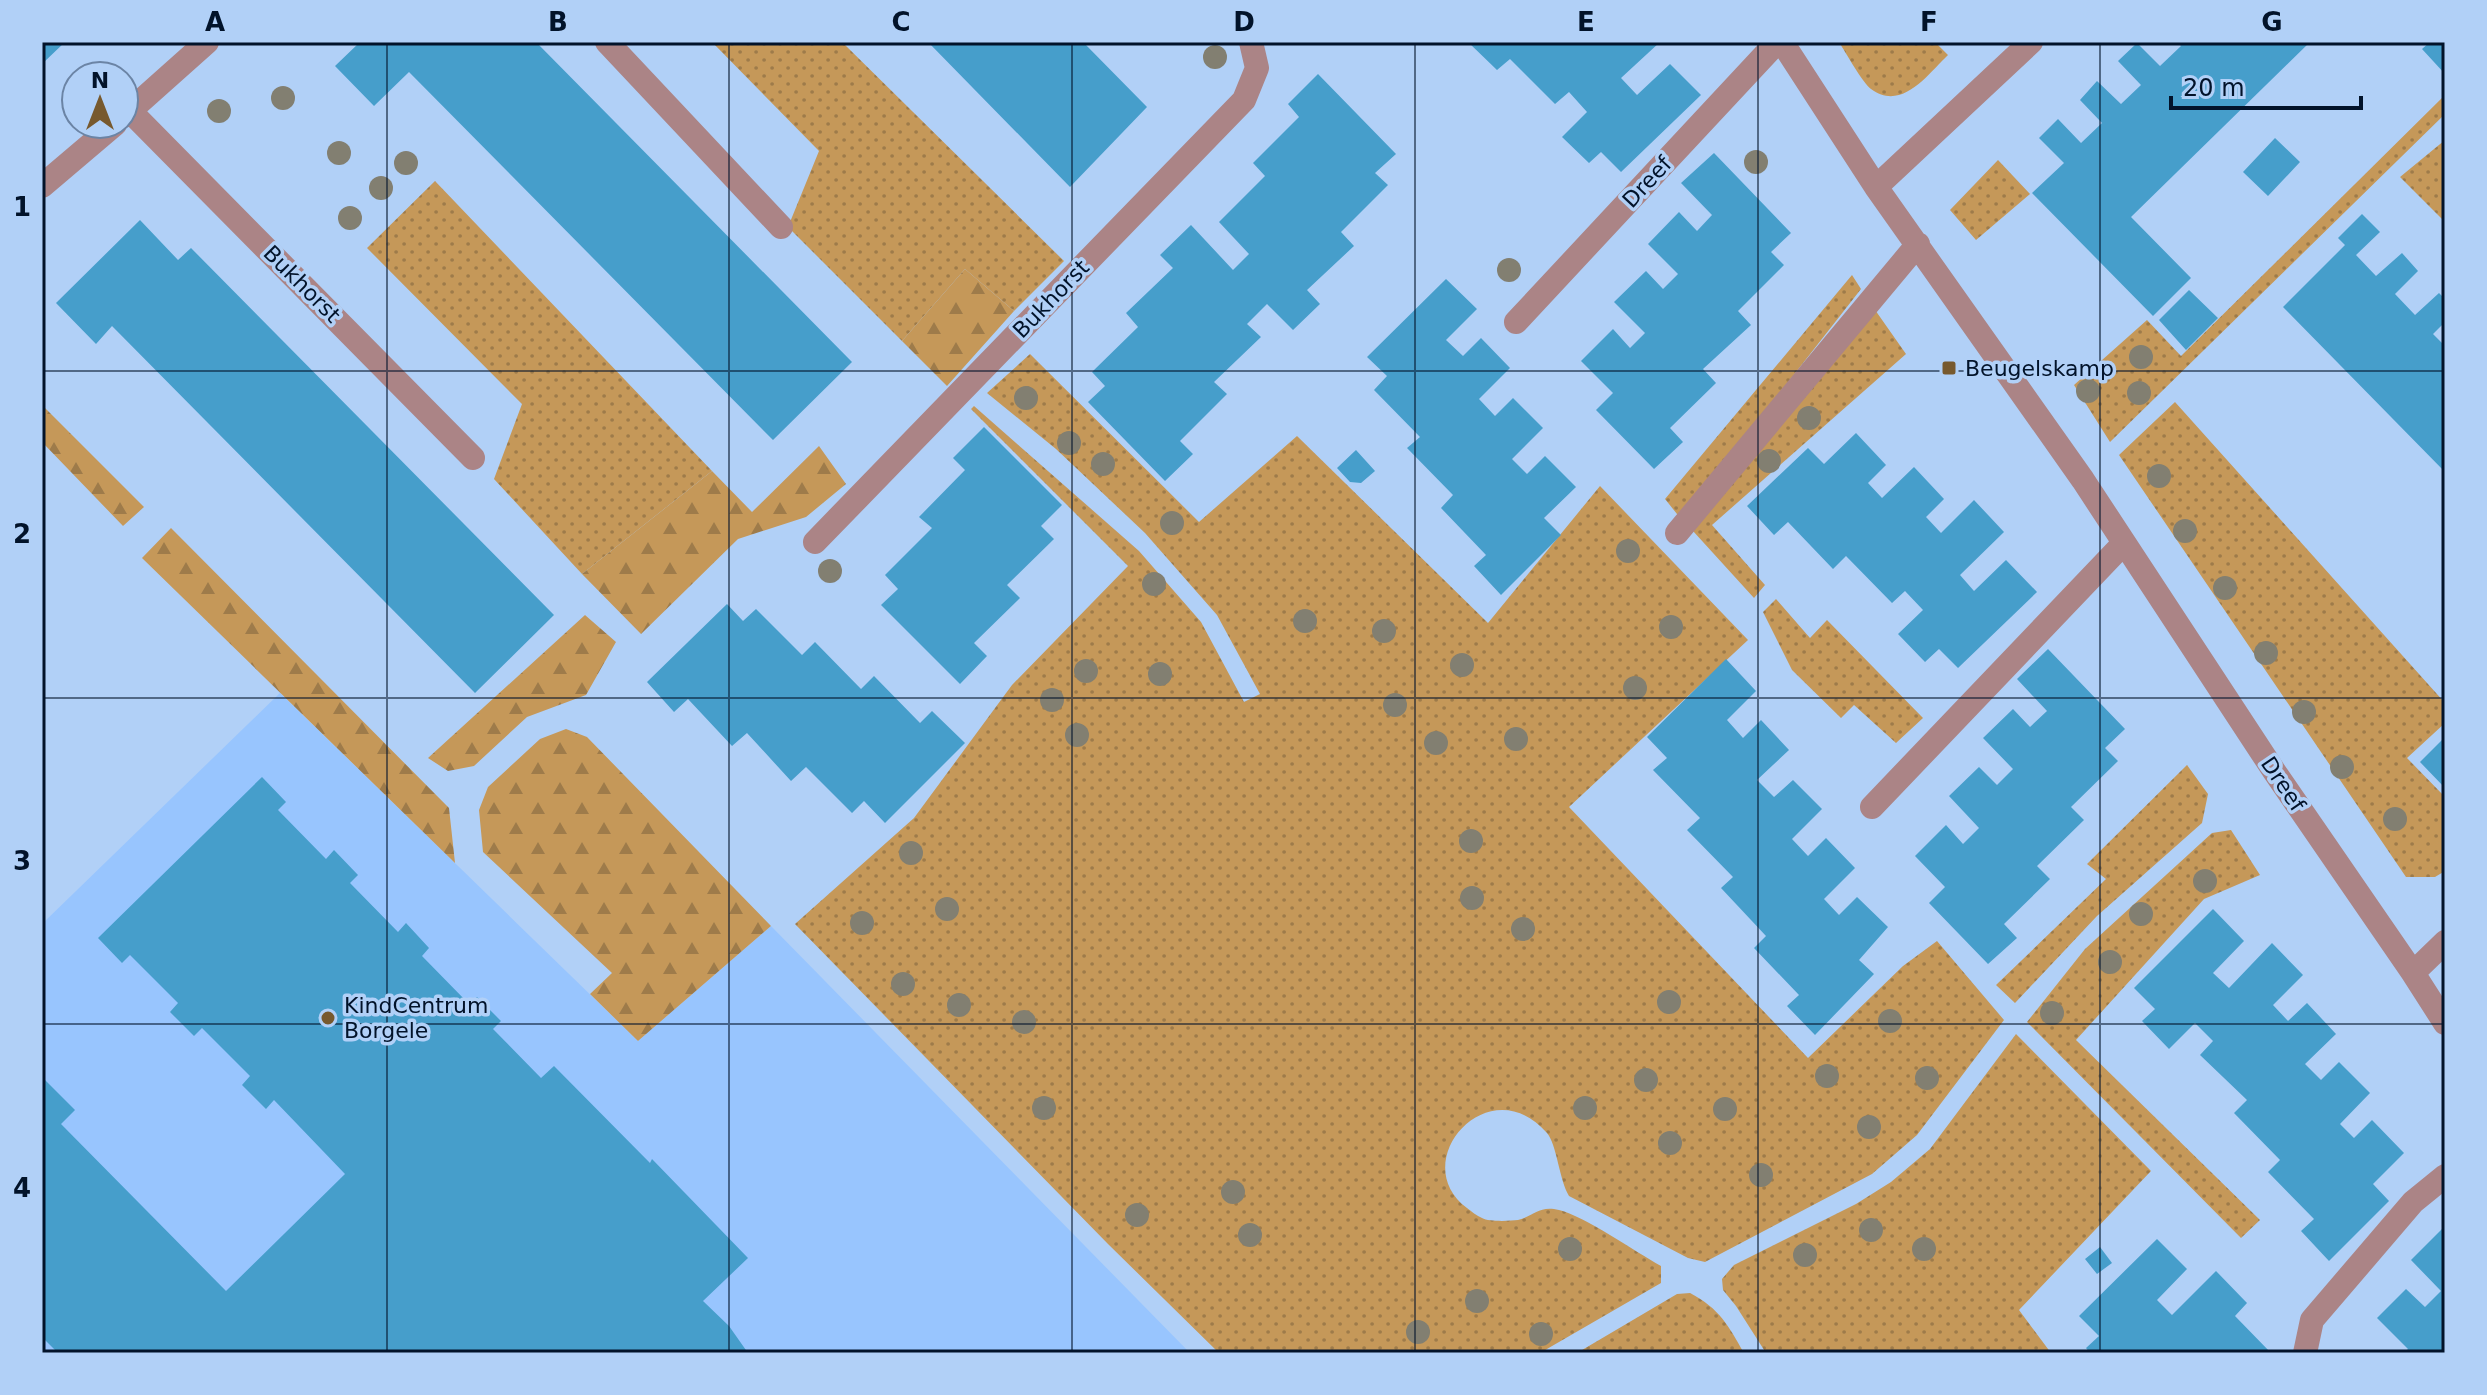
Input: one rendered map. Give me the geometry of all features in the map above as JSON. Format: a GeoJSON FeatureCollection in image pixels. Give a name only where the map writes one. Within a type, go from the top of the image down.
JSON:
{"type":"FeatureCollection","features":[{"type":"Feature","properties":{"kind":"street"},"geometry":{"type":"LineString","coordinates":[[140,102],[207,42]]}},
{"type":"Feature","properties":{"kind":"street"},"geometry":{"type":"LineString","coordinates":[[607,42],[781,227]]}},
{"type":"Feature","properties":{"kind":"street","name":"Bukhorst"},"geometry":{"type":"LineString","coordinates":[[815,542],[1244,100],[1257,68],[1251,42]]}},
{"type":"Feature","properties":{"kind":"street","name":"Dreef"},"geometry":{"type":"LineString","coordinates":[[1516,322],[1780,42],[1876,187],[2083,480],[2287,791],[2445,1023]]}},
{"type":"Feature","properties":{"kind":"street"},"geometry":{"type":"LineString","coordinates":[[1876,187],[2031,42]]}},
{"type":"Feature","properties":{"kind":"street","name":"Bukhorst"},"geometry":{"type":"LineString","coordinates":[[140,134],[473,458]]}},
{"type":"Feature","properties":{"kind":"street"},"geometry":{"type":"LineString","coordinates":[[42,186],[96,140]]}},
{"type":"Feature","properties":{"kind":"street"},"geometry":{"type":"LineString","coordinates":[[1677,533],[1918,244]]}},
{"type":"Feature","properties":{"kind":"street"},"geometry":{"type":"LineString","coordinates":[[1872,807],[2124,543]]}},
{"type":"Feature","properties":{"kind":"street"},"geometry":{"type":"LineString","coordinates":[[2413,973],[2445,942]]}},
{"type":"Feature","properties":{"kind":"street"},"geometry":{"type":"LineString","coordinates":[[2305,1353],[2312,1320],[2413,1202],[2445,1176]]}},
{"type":"Feature","properties":{"kind":"shaded area","name":"KindCentrum Borgele"},"geometry":{"type":"Polygon","coordinates":[[[280,693],[638,1041],[771,926],[1190,1353],[42,1353],[42,924],[280,693]]]}},
{"type":"Feature","properties":{"kind":"green space"},"geometry":{"type":"Polygon","coordinates":[[[712,42],[842,42],[1064,261],[1014,311],[965,269],[902,341],[788,227],[819,151],[712,42]]]}},
{"type":"Feature","properties":{"kind":"green space"},"geometry":{"type":"Polygon","coordinates":[[[1839,42],[1935,42],[1948,55],[1914,88],[1893,96],[1882,95],[1867,85],[1839,42]]]}},
{"type":"Feature","properties":{"kind":"green space"},"geometry":{"type":"Polygon","coordinates":[[[2445,95],[2445,114],[2110,442],[2074,385],[2147,320],[2181,356],[2445,95]]]}},
{"type":"Feature","properties":{"kind":"green space"},"geometry":{"type":"Polygon","coordinates":[[[2445,140],[2445,222],[2400,177],[2445,140]]]}},
{"type":"Feature","properties":{"kind":"green space"},"geometry":{"type":"Polygon","coordinates":[[[1998,160],[2030,194],[1976,240],[1950,210],[1998,160]]]}},
{"type":"Feature","properties":{"kind":"green space"},"geometry":{"type":"Polygon","coordinates":[[[435,181],[712,471],[582,574],[494,479],[522,404],[367,248],[435,181]]]}},
{"type":"Feature","properties":{"kind":"green space"},"geometry":{"type":"Polygon","coordinates":[[[965,269],[1014,311],[947,386],[902,341],[965,269]]]}},
{"type":"Feature","properties":{"kind":"green space"},"geometry":{"type":"Polygon","coordinates":[[[1852,275],[1861,289],[1681,519],[1665,499],[1852,275]]]}},
{"type":"Feature","properties":{"kind":"green space"},"geometry":{"type":"Polygon","coordinates":[[[1873,307],[1906,354],[1712,525],[1765,585],[1754,598],[1693,531],[1873,307]]]}},
{"type":"Feature","properties":{"kind":"green space"},"geometry":{"type":"Polygon","coordinates":[[[1030,354],[1199,522],[1297,436],[1488,623],[1600,486],[1748,640],[1569,807],[1808,1058],[1903,966],[1937,941],[2004,1020],[1917,1135],[1872,1174],[1705,1262],[1688,1258],[1569,1196],[1550,1138],[1524,1115],[1501,1110],[1480,1115],[1462,1128],[1450,1146],[1445,1167],[1450,1189],[1467,1208],[1480,1217],[1494,1221],[1518,1220],[1546,1209],[1570,1214],[1661,1266],[1661,1283],[1540,1353],[1219,1353],[795,924],[914,818],[1012,685],[1128,566],[971,409],[974,406],[1139,551],[1201,622],[1244,702],[1260,694],[1217,615],[1145,533],[1056,449],[987,393],[1030,354]]]}},
{"type":"Feature","properties":{"kind":"green space"},"geometry":{"type":"Polygon","coordinates":[[[2175,402],[2445,703],[2445,723],[2407,758],[2445,797],[2445,871],[2435,877],[2406,877],[2119,455],[2175,402]]]}},
{"type":"Feature","properties":{"kind":"green space"},"geometry":{"type":"Polygon","coordinates":[[[42,405],[144,507],[123,526],[42,442],[42,405]]]}},
{"type":"Feature","properties":{"kind":"green space"},"geometry":{"type":"Polygon","coordinates":[[[819,446],[846,484],[806,517],[738,539],[641,634],[582,574],[712,471],[752,512],[819,446]]]}},
{"type":"Feature","properties":{"kind":"green space"},"geometry":{"type":"Polygon","coordinates":[[[171,528],[449,808],[455,863],[142,558],[171,528]]]}},
{"type":"Feature","properties":{"kind":"green space"},"geometry":{"type":"Polygon","coordinates":[[[1776,599],[1810,638],[1827,620],[1923,718],[1896,743],[1854,705],[1841,718],[1792,670],[1763,612],[1776,599]]]}},
{"type":"Feature","properties":{"kind":"green space"},"geometry":{"type":"Polygon","coordinates":[[[585,615],[616,642],[586,695],[527,717],[474,766],[448,771],[428,758],[585,615]]]}},
{"type":"Feature","properties":{"kind":"green space"},"geometry":{"type":"Polygon","coordinates":[[[566,729],[587,737],[771,926],[638,1041],[590,994],[612,973],[483,852],[479,810],[488,787],[540,739],[566,729]]]}},
{"type":"Feature","properties":{"kind":"green space"},"geometry":{"type":"Polygon","coordinates":[[[2187,765],[2208,794],[2202,823],[2097,916],[2015,1003],[1996,985],[2106,879],[2087,864],[2187,765]]]}},
{"type":"Feature","properties":{"kind":"green space"},"geometry":{"type":"Polygon","coordinates":[[[2231,830],[2260,875],[2204,899],[2076,1040],[2260,1220],[2241,1238],[2027,1022],[2085,949],[2212,833],[2231,830]]]}},
{"type":"Feature","properties":{"kind":"green space"},"geometry":{"type":"Polygon","coordinates":[[[2016,1034],[2151,1171],[2019,1310],[2051,1353],[1766,1353],[1723,1290],[1722,1279],[1734,1265],[1856,1204],[1891,1182],[1930,1149],[2016,1034]]]}},
{"type":"Feature","properties":{"kind":"green space"},"geometry":{"type":"Polygon","coordinates":[[[1690,1293],[1722,1318],[1744,1353],[1577,1353],[1677,1294],[1690,1293]]]}},
{"type":"Feature","properties":{"kind":"building"},"geometry":{"type":"Polygon","coordinates":[[[42,42],[65,42],[42,64],[42,42]]]}},
{"type":"Feature","properties":{"kind":"building"},"geometry":{"type":"Polygon","coordinates":[[[360,42],[536,42],[852,362],[773,440],[409,72],[374,106],[335,66],[360,42]]]}},
{"type":"Feature","properties":{"kind":"building"},"geometry":{"type":"Polygon","coordinates":[[[928,42],[1083,42],[1147,107],[1070,187],[928,42]]]}},
{"type":"Feature","properties":{"kind":"building"},"geometry":{"type":"Polygon","coordinates":[[[1468,42],[1660,42],[1621,78],[1637,95],[1670,64],[1701,95],[1621,172],[1601,152],[1589,163],[1562,137],[1587,112],[1569,92],[1555,104],[1510,59],[1497,70],[1468,42]]]}},
{"type":"Feature","properties":{"kind":"building"},"geometry":{"type":"Polygon","coordinates":[[[2177,42],[2310,42],[2131,217],[2191,278],[2153,316],[2032,193],[2064,163],[2039,138],[2058,119],[2081,143],[2102,123],[2080,100],[2097,81],[2121,104],[2141,85],[2118,61],[2137,43],[2160,66],[2181,46],[2177,42]]]}},
{"type":"Feature","properties":{"kind":"building"},"geometry":{"type":"Polygon","coordinates":[[[2430,42],[2445,42],[2445,74],[2422,49],[2430,42]]]}},
{"type":"Feature","properties":{"kind":"building"},"geometry":{"type":"Polygon","coordinates":[[[1318,74],[1396,154],[1375,173],[1388,185],[1341,232],[1354,246],[1307,290],[1320,304],[1293,330],[1267,304],[1247,324],[1261,337],[1214,382],[1227,394],[1180,441],[1193,454],[1165,481],[1088,402],[1105,386],[1092,372],[1138,327],[1126,313],[1173,268],[1160,255],[1191,225],[1233,270],[1249,254],[1219,222],[1265,176],[1253,163],[1299,117],[1288,104],[1318,74]]]}},
{"type":"Feature","properties":{"kind":"building"},"geometry":{"type":"Polygon","coordinates":[[[2275,138],[2300,162],[2268,196],[2243,172],[2275,138]]]}},
{"type":"Feature","properties":{"kind":"building"},"geometry":{"type":"Polygon","coordinates":[[[1714,153],[1791,233],[1771,252],[1784,265],[1738,311],[1751,325],[1703,369],[1716,383],[1670,428],[1683,442],[1654,469],[1596,410],[1613,393],[1581,361],[1613,329],[1630,348],[1645,333],[1614,302],[1646,271],[1663,289],[1678,274],[1648,244],[1679,212],[1697,231],[1712,215],[1681,183],[1714,153]]]}},
{"type":"Feature","properties":{"kind":"building"},"geometry":{"type":"Polygon","coordinates":[[[2362,214],[2380,232],[2356,255],[2376,276],[2402,253],[2418,271],[2395,294],[2415,315],[2439,293],[2445,299],[2445,322],[2433,334],[2445,346],[2445,472],[2283,307],[2345,245],[2338,238],[2362,214]]]}},
{"type":"Feature","properties":{"kind":"building"},"geometry":{"type":"Polygon","coordinates":[[[140,220],[178,260],[191,248],[554,615],[475,693],[112,326],[96,344],[56,303],[140,220]]]}},
{"type":"Feature","properties":{"kind":"building"},"geometry":{"type":"Polygon","coordinates":[[[1446,279],[1477,309],[1446,340],[1463,356],[1481,338],[1510,368],[1479,399],[1495,416],[1513,398],[1543,428],[1512,459],[1527,474],[1545,456],[1576,487],[1544,518],[1561,535],[1501,595],[1474,566],[1486,555],[1441,508],[1453,495],[1407,448],[1420,437],[1374,390],[1387,376],[1367,357],[1446,279]]]}},
{"type":"Feature","properties":{"kind":"building"},"geometry":{"type":"Polygon","coordinates":[[[2189,290],[2218,318],[2186,350],[2159,320],[2189,290]]]}},
{"type":"Feature","properties":{"kind":"building"},"geometry":{"type":"Polygon","coordinates":[[[984,427],[1062,505],[1041,526],[1054,539],[1007,585],[1020,598],[974,643],[987,656],[960,684],[881,605],[898,589],[885,575],[932,528],[919,517],[965,470],[953,458],[984,427]]]}},
{"type":"Feature","properties":{"kind":"building"},"geometry":{"type":"Polygon","coordinates":[[[1856,433],[1886,465],[1868,483],[1882,498],[1914,467],[1944,499],[1926,517],[1941,533],[1974,500],[2004,532],[1960,575],[1974,591],[2006,560],[2037,592],[1958,668],[1939,649],[1925,662],[1898,634],[1923,610],[1905,591],[1892,603],[1846,556],[1833,569],[1788,522],[1774,535],[1747,506],[1808,448],[1824,464],[1856,433]]]}},
{"type":"Feature","properties":{"kind":"building"},"geometry":{"type":"Polygon","coordinates":[[[1356,450],[1375,471],[1361,483],[1350,482],[1337,468],[1356,450]]]}},
{"type":"Feature","properties":{"kind":"building"},"geometry":{"type":"Polygon","coordinates":[[[727,604],[743,621],[756,609],[802,655],[815,642],[861,689],[874,676],[920,723],[932,711],[965,743],[885,823],[864,801],[852,813],[806,767],[791,781],[747,733],[732,746],[688,699],[674,712],[647,682],[727,604]]]}},
{"type":"Feature","properties":{"kind":"building"},"geometry":{"type":"Polygon","coordinates":[[[2048,649],[2125,729],[2105,748],[2118,761],[2071,807],[2084,820],[2037,866],[2050,879],[2004,924],[2017,938],[1988,964],[1929,903],[1945,887],[1915,856],[1946,825],[1963,844],[1979,828],[1949,796],[1979,767],[1997,785],[2013,769],[1983,738],[2013,709],[2030,727],[2047,711],[2017,679],[2048,649]]]}},
{"type":"Feature","properties":{"kind":"building"},"geometry":{"type":"Polygon","coordinates":[[[1726,659],[1756,691],[1727,720],[1743,738],[1761,720],[1789,750],[1757,780],[1774,797],[1793,780],[1822,809],[1792,839],[1808,856],[1826,838],[1855,868],[1824,899],[1839,915],[1857,897],[1888,927],[1859,960],[1874,974],[1815,1035],[1787,1006],[1799,995],[1754,948],[1766,936],[1721,888],[1733,877],[1687,830],[1700,818],[1653,770],[1667,758],[1647,737],[1726,659]]]}},
{"type":"Feature","properties":{"kind":"building"},"geometry":{"type":"Polygon","coordinates":[[[2445,737],[2445,788],[2420,762],[2445,737]]]}},
{"type":"Feature","properties":{"kind":"building"},"geometry":{"type":"Polygon","coordinates":[[[262,777],[286,802],[278,810],[326,859],[334,850],[358,875],[350,883],[398,932],[406,923],[429,948],[422,956],[469,1004],[477,997],[501,1021],[493,1029],[541,1078],[554,1066],[650,1163],[652,1159],[748,1258],[703,1301],[729,1326],[748,1353],[58,1353],[42,1337],[42,1077],[75,1110],[61,1124],[226,1291],[345,1174],[274,1100],[266,1109],[242,1085],[250,1076],[202,1028],[194,1036],[170,1012],[178,1003],[130,955],[122,963],[98,938],[262,777]]]}},
{"type":"Feature","properties":{"kind":"building"},"geometry":{"type":"Polygon","coordinates":[[[2213,909],[2244,941],[2213,973],[2229,988],[2272,943],[2303,975],[2273,1005],[2288,1021],[2307,1003],[2336,1034],[2305,1064],[2321,1080],[2339,1062],[2370,1093],[2340,1124],[2354,1138],[2372,1120],[2404,1153],[2373,1184],[2389,1201],[2329,1261],[2301,1231],[2314,1219],[2268,1172],[2280,1160],[2234,1113],[2247,1100],[2200,1055],[2213,1041],[2195,1023],[2169,1049],[2142,1021],[2155,1009],[2134,988],[2213,909]]]}},
{"type":"Feature","properties":{"kind":"building"},"geometry":{"type":"Polygon","coordinates":[[[2442,1229],[2445,1232],[2445,1353],[2404,1353],[2408,1349],[2377,1318],[2406,1289],[2425,1307],[2441,1291],[2411,1260],[2442,1229]]]}},
{"type":"Feature","properties":{"kind":"building"},"geometry":{"type":"Polygon","coordinates":[[[2157,1239],[2187,1269],[2157,1300],[2172,1315],[2216,1271],[2247,1303],[2235,1316],[2271,1353],[2141,1353],[2138,1350],[2136,1353],[2090,1353],[2086,1348],[2099,1336],[2079,1316],[2157,1239]]]}},
{"type":"Feature","properties":{"kind":"building"},"geometry":{"type":"Polygon","coordinates":[[[2100,1247],[2112,1263],[2097,1274],[2085,1259],[2100,1247]]]}},
{"type":"Feature","properties":{"kind":"place","name":"Beugelskamp"},"geometry":{"type":"Point","coordinates":[1949,368]}},
{"type":"Feature","properties":{"kind":"place","name":"KindCentrum Borgele"},"geometry":{"type":"Point","coordinates":[328,1018]}}]}
